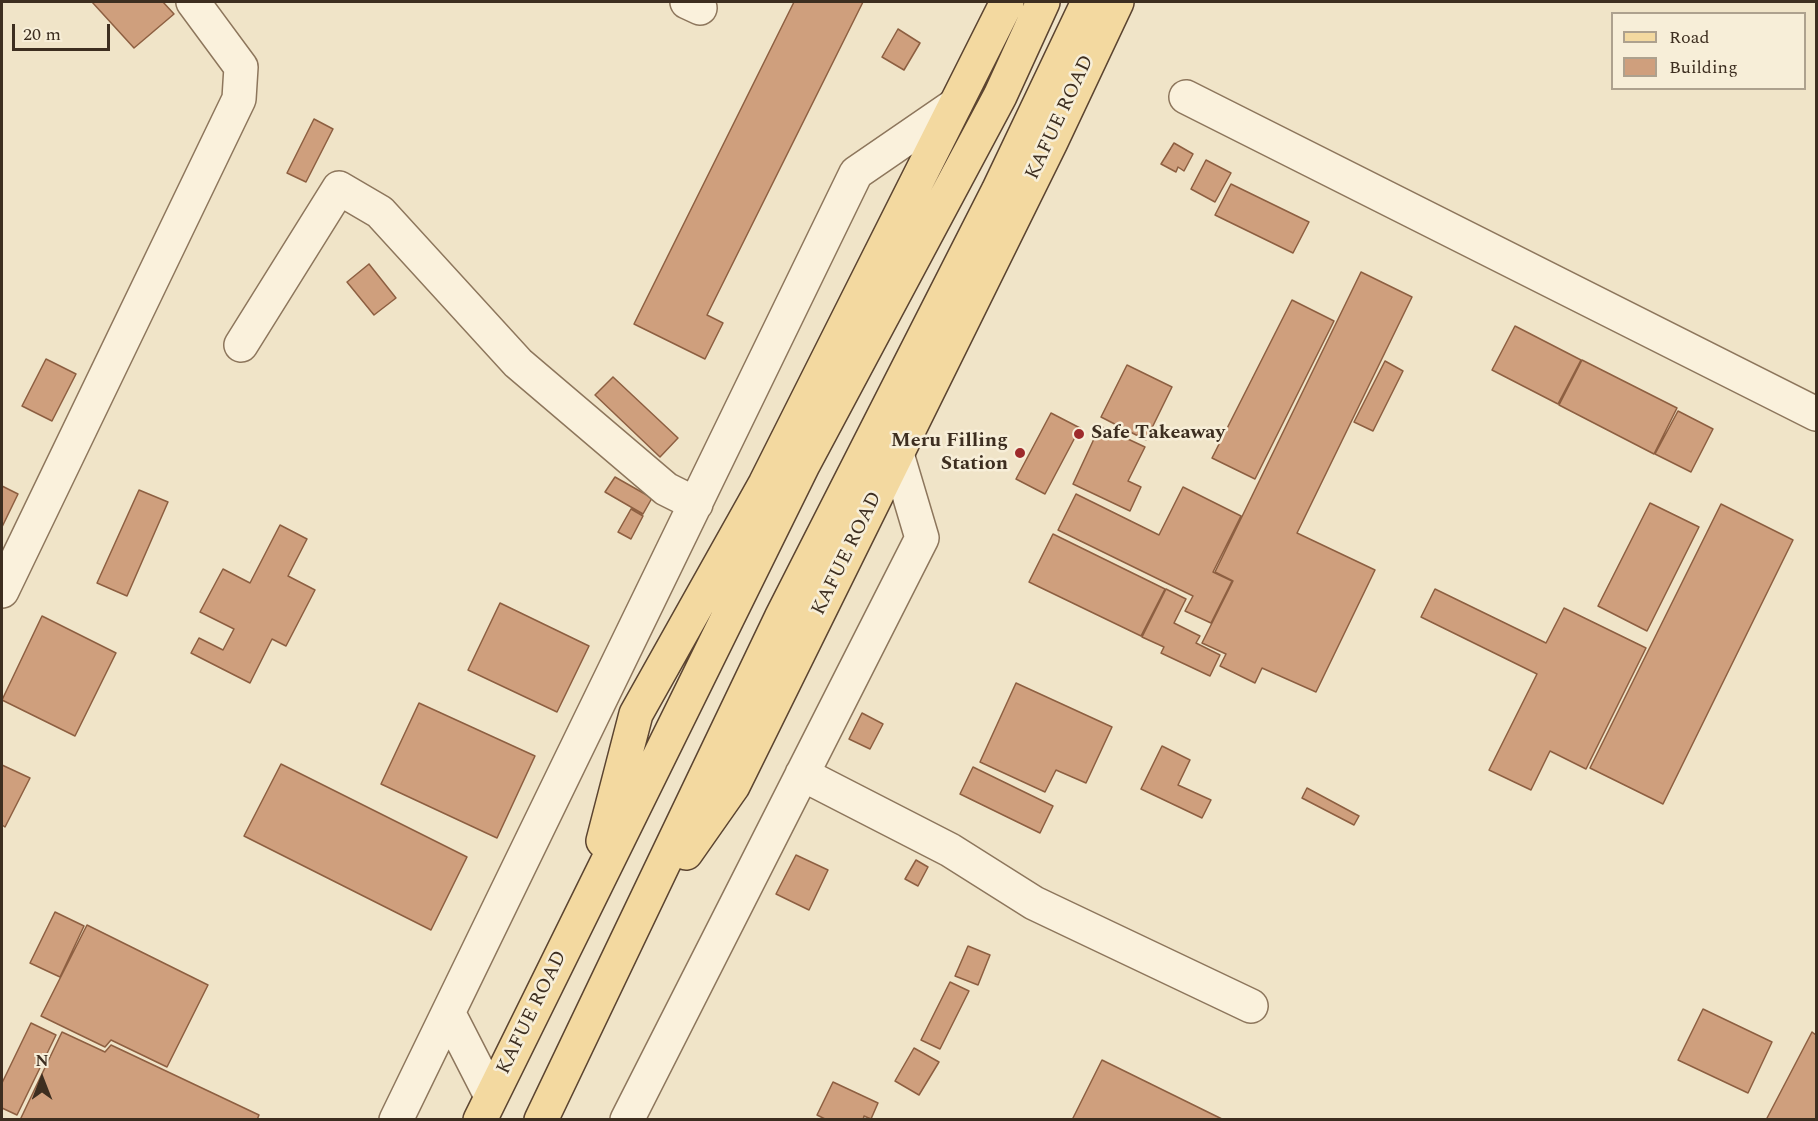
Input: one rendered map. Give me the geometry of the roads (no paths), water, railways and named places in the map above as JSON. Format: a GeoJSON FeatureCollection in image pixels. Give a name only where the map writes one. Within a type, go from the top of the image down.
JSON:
{"type":"FeatureCollection","features":[{"type":"Feature","properties":{"kind":"main road","name":"KAFUE ROAD"},"geometry":{"type":"LineString","coordinates":[[586,906],[636,714],[765,484],[1007,2]]}},
{"type":"Feature","properties":{"kind":"main road","name":"KAFUE ROAD"},"geometry":{"type":"LineString","coordinates":[[485,1108],[803,465],[1000,96],[1043,2]]}},
{"type":"Feature","properties":{"kind":"main road","name":"KAFUE ROAD"},"geometry":{"type":"LineString","coordinates":[[541,1119],[782,618],[998,191],[1088,2]]}},
{"type":"Feature","properties":{"kind":"main road","name":"KAFUE ROAD"},"geometry":{"type":"LineString","coordinates":[[632,931],[734,786],[1117,2]]}},
{"type":"Feature","properties":{"kind":"street"},"geometry":{"type":"LineString","coordinates":[[2,591],[239,99],[241,67],[193,2]]}},
{"type":"Feature","properties":{"kind":"street"},"geometry":{"type":"LineString","coordinates":[[1186,97],[1816,414]]}},
{"type":"Feature","properties":{"kind":"street"},"geometry":{"type":"LineString","coordinates":[[396,1119],[856,173],[955,105]]}},
{"type":"Feature","properties":{"kind":"street"},"geometry":{"type":"LineString","coordinates":[[241,345],[339,188],[380,212],[518,363],[666,489],[696,504]]}},
{"type":"Feature","properties":{"kind":"street"},"geometry":{"type":"LineString","coordinates":[[627,1119],[922,538],[897,453]]}},
{"type":"Feature","properties":{"kind":"street"},"geometry":{"type":"LineString","coordinates":[[802,774],[950,850],[1034,903],[1251,1006]]}},
{"type":"Feature","properties":{"kind":"street"},"geometry":{"type":"LineString","coordinates":[[449,1014],[485,1108]]}},
{"type":"Feature","properties":{"kind":"place","name":"Safe Takeaway"},"geometry":{"type":"Point","coordinates":[1079,434]}},
{"type":"Feature","properties":{"kind":"place","name":"Meru Filling Station"},"geometry":{"type":"Point","coordinates":[1020,453]}}]}
